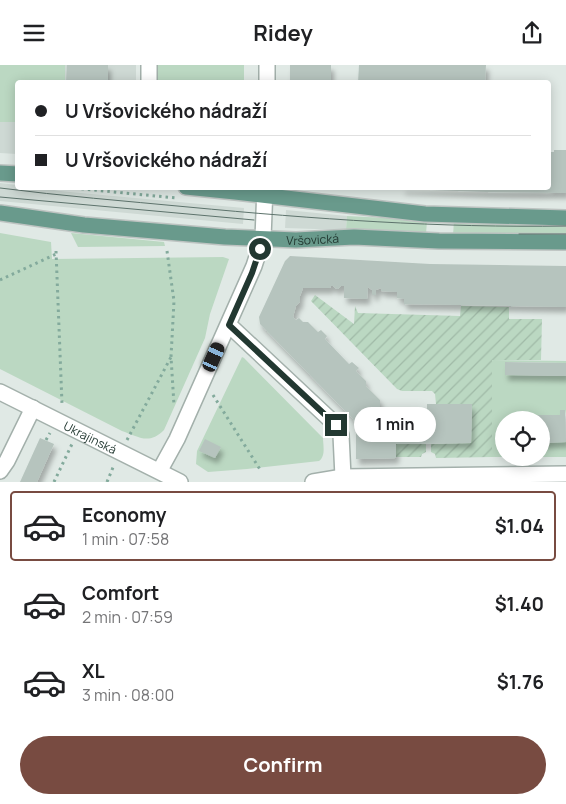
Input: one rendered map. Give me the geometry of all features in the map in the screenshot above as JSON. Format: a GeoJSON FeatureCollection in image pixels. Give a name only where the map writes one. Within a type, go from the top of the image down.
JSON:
{"type":"FeatureCollection","features":[{"type":"Feature","properties":{"kind":"main road"},"geometry":{"type":"LineString","coordinates":[[0,173],[15,174]]}},
{"type":"Feature","properties":{"kind":"main road"},"geometry":{"type":"LineString","coordinates":[[185,193],[265,192],[441,215],[566,218]]}},
{"type":"Feature","properties":{"kind":"main road","name":"Vršovická"},"geometry":{"type":"LineString","coordinates":[[0,213],[84,225],[225,237],[296,240],[354,237],[439,241],[566,242]]}},
{"type":"Feature","properties":{"kind":"main road"},"geometry":{"type":"LineString","coordinates":[[439,241],[441,215]]}},
{"type":"Feature","properties":{"kind":"street"},"geometry":{"type":"LineString","coordinates":[[149,65],[149,80]]}},
{"type":"Feature","properties":{"kind":"street"},"geometry":{"type":"LineString","coordinates":[[267,65],[267,80]]}},
{"type":"Feature","properties":{"kind":"street"},"geometry":{"type":"LineString","coordinates":[[160,470],[177,439],[252,273],[263,238],[265,192]]}},
{"type":"Feature","properties":{"kind":"street"},"geometry":{"type":"LineString","coordinates":[[229,325],[336,425],[341,435],[343,477]]}},
{"type":"Feature","properties":{"kind":"street","name":"Ukrajinská"},"geometry":{"type":"LineString","coordinates":[[0,391],[180,481]]}},
{"type":"Feature","properties":{"kind":"street"},"geometry":{"type":"LineString","coordinates":[[0,471],[7,461],[33,408]]}},
{"type":"Feature","properties":{"kind":"street"},"geometry":{"type":"LineString","coordinates":[[313,481],[343,477],[479,478],[566,474]]}},
{"type":"Feature","properties":{"kind":"path"},"geometry":{"type":"LineString","coordinates":[[124,190],[185,193]]}},
{"type":"Feature","properties":{"kind":"path"},"geometry":{"type":"LineString","coordinates":[[167,251],[174,301],[171,357],[174,406]]}},
{"type":"Feature","properties":{"kind":"path"},"geometry":{"type":"LineString","coordinates":[[0,280],[56,253],[62,404]]}},
{"type":"Feature","properties":{"kind":"path"},"geometry":{"type":"LineString","coordinates":[[126,441],[171,357]]}},
{"type":"Feature","properties":{"kind":"path"},"geometry":{"type":"LineString","coordinates":[[213,395],[261,471]]}},
{"type":"Feature","properties":{"kind":"path"},"geometry":{"type":"LineString","coordinates":[[54,481],[73,442]]}},
{"type":"Feature","properties":{"kind":"path"},"geometry":{"type":"LineString","coordinates":[[107,481],[115,465]]}},
{"type":"Feature","properties":{"kind":"shaded area"},"geometry":{"type":"Polygon","coordinates":[[[0,65],[136,65],[136,80],[15,80],[15,154],[0,153],[0,65]]]}},
{"type":"Feature","properties":{"kind":"shaded area"},"geometry":{"type":"Polygon","coordinates":[[[0,183],[15,185],[15,190],[54,190],[244,208],[243,224],[0,201],[0,183]]]}},
{"type":"Feature","properties":{"kind":"shaded area"},"geometry":{"type":"Polygon","coordinates":[[[286,210],[347,216],[346,230],[285,228],[286,210]]]}},
{"type":"Feature","properties":{"kind":"green space"},"geometry":{"type":"Polygon","coordinates":[[[0,65],[65,65],[65,80],[15,80],[15,122],[0,122],[0,65]]]}},
{"type":"Feature","properties":{"kind":"green space"},"geometry":{"type":"Polygon","coordinates":[[[156,65],[244,65],[244,80],[155,80],[156,65]]]}},
{"type":"Feature","properties":{"kind":"green space"},"geometry":{"type":"Polygon","coordinates":[[[347,216],[427,220],[426,235],[346,230],[347,216]]]}},
{"type":"Feature","properties":{"kind":"green space"},"geometry":{"type":"Polygon","coordinates":[[[454,221],[566,223],[566,237],[453,235],[454,221]]]}},
{"type":"Feature","properties":{"kind":"green space"},"geometry":{"type":"Polygon","coordinates":[[[0,233],[51,242],[52,259],[223,257],[229,259],[210,314],[205,338],[164,430],[159,435],[144,438],[122,431],[0,369],[0,233]]]}},
{"type":"Feature","properties":{"kind":"green space"},"geometry":{"type":"Polygon","coordinates":[[[71,233],[164,242],[165,246],[78,247],[71,233]]]}},
{"type":"Feature","properties":{"kind":"green space"},"geometry":{"type":"Polygon","coordinates":[[[315,295],[354,324],[355,306],[358,313],[460,316],[461,306],[509,307],[509,319],[542,319],[541,360],[492,360],[492,457],[436,458],[435,454],[431,452],[431,444],[471,443],[472,404],[436,404],[435,394],[432,391],[402,391],[397,389],[311,301],[315,295]]]}},
{"type":"Feature","properties":{"kind":"green space"},"geometry":{"type":"Polygon","coordinates":[[[242,357],[323,438],[323,453],[319,461],[208,472],[196,464],[197,451],[242,357]]]}},
{"type":"Feature","properties":{"kind":"green space"},"geometry":{"type":"Polygon","coordinates":[[[492,360],[566,361],[566,363],[505,362],[505,375],[566,376],[566,415],[565,410],[560,410],[560,415],[550,415],[550,411],[495,411],[495,457],[492,457],[492,360]]]}},
{"type":"Feature","properties":{"kind":"green space"},"geometry":{"type":"Polygon","coordinates":[[[566,442],[566,457],[550,457],[550,443],[566,442]]]}},
{"type":"Feature","properties":{"kind":"green space"},"geometry":{"type":"Polygon","coordinates":[[[396,444],[426,444],[426,452],[421,457],[396,457],[396,444]]]}},
{"type":"Feature","properties":{"kind":"building"},"geometry":{"type":"Polygon","coordinates":[[[67,65],[108,65],[108,80],[66,80],[67,65]]]}},
{"type":"Feature","properties":{"kind":"building"},"geometry":{"type":"Polygon","coordinates":[[[290,65],[331,65],[331,80],[290,80],[290,65]]]}},
{"type":"Feature","properties":{"kind":"building"},"geometry":{"type":"Polygon","coordinates":[[[359,65],[486,65],[485,80],[358,80],[359,65]]]}},
{"type":"Feature","properties":{"kind":"building"},"geometry":{"type":"Polygon","coordinates":[[[554,150],[566,150],[566,193],[430,190],[551,190],[551,152],[554,152],[554,150]]]}},
{"type":"Feature","properties":{"kind":"building"},"geometry":{"type":"Polygon","coordinates":[[[290,256],[430,264],[566,266],[566,307],[404,304],[404,299],[397,298],[397,292],[381,291],[381,288],[376,290],[376,295],[372,295],[372,290],[368,287],[367,299],[344,298],[344,286],[338,289],[333,286],[330,288],[303,288],[300,302],[296,306],[293,317],[296,320],[299,318],[303,322],[308,322],[318,332],[321,330],[327,336],[325,339],[349,364],[352,362],[359,368],[356,371],[366,381],[366,386],[380,400],[380,413],[427,411],[427,404],[472,404],[471,443],[396,444],[396,458],[356,459],[356,426],[353,419],[260,324],[259,317],[285,261],[290,256]]]}},
{"type":"Feature","properties":{"kind":"building"},"geometry":{"type":"Polygon","coordinates":[[[505,362],[566,363],[566,376],[505,375],[505,362]]]}},
{"type":"Feature","properties":{"kind":"building"},"geometry":{"type":"Polygon","coordinates":[[[560,410],[565,410],[566,442],[550,443],[550,415],[560,415],[560,410]]]}},
{"type":"Feature","properties":{"kind":"building"},"geometry":{"type":"Polygon","coordinates":[[[40,438],[54,444],[37,482],[20,482],[40,438]]]}},
{"type":"Feature","properties":{"kind":"building"},"geometry":{"type":"Polygon","coordinates":[[[205,439],[221,447],[215,458],[199,451],[205,439]]]}},
{"type":"Feature","properties":{"kind":"tram line"},"geometry":{"type":"LineString","coordinates":[[0,188],[15,190]]}},
{"type":"Feature","properties":{"kind":"tram line"},"geometry":{"type":"LineString","coordinates":[[19,190],[330,219],[472,226],[566,226]]}},
{"type":"Feature","properties":{"kind":"tram line"},"geometry":{"type":"LineString","coordinates":[[0,197],[254,220]]}},
{"type":"Feature","properties":{"kind":"tram line"},"geometry":{"type":"LineString","coordinates":[[519,234],[566,234]]}},
{"type":"Feature","properties":{"kind":"route"},"geometry":{"type":"LineString","coordinates":[[260,249],[252,273],[229,325],[336,425]]}}]}
